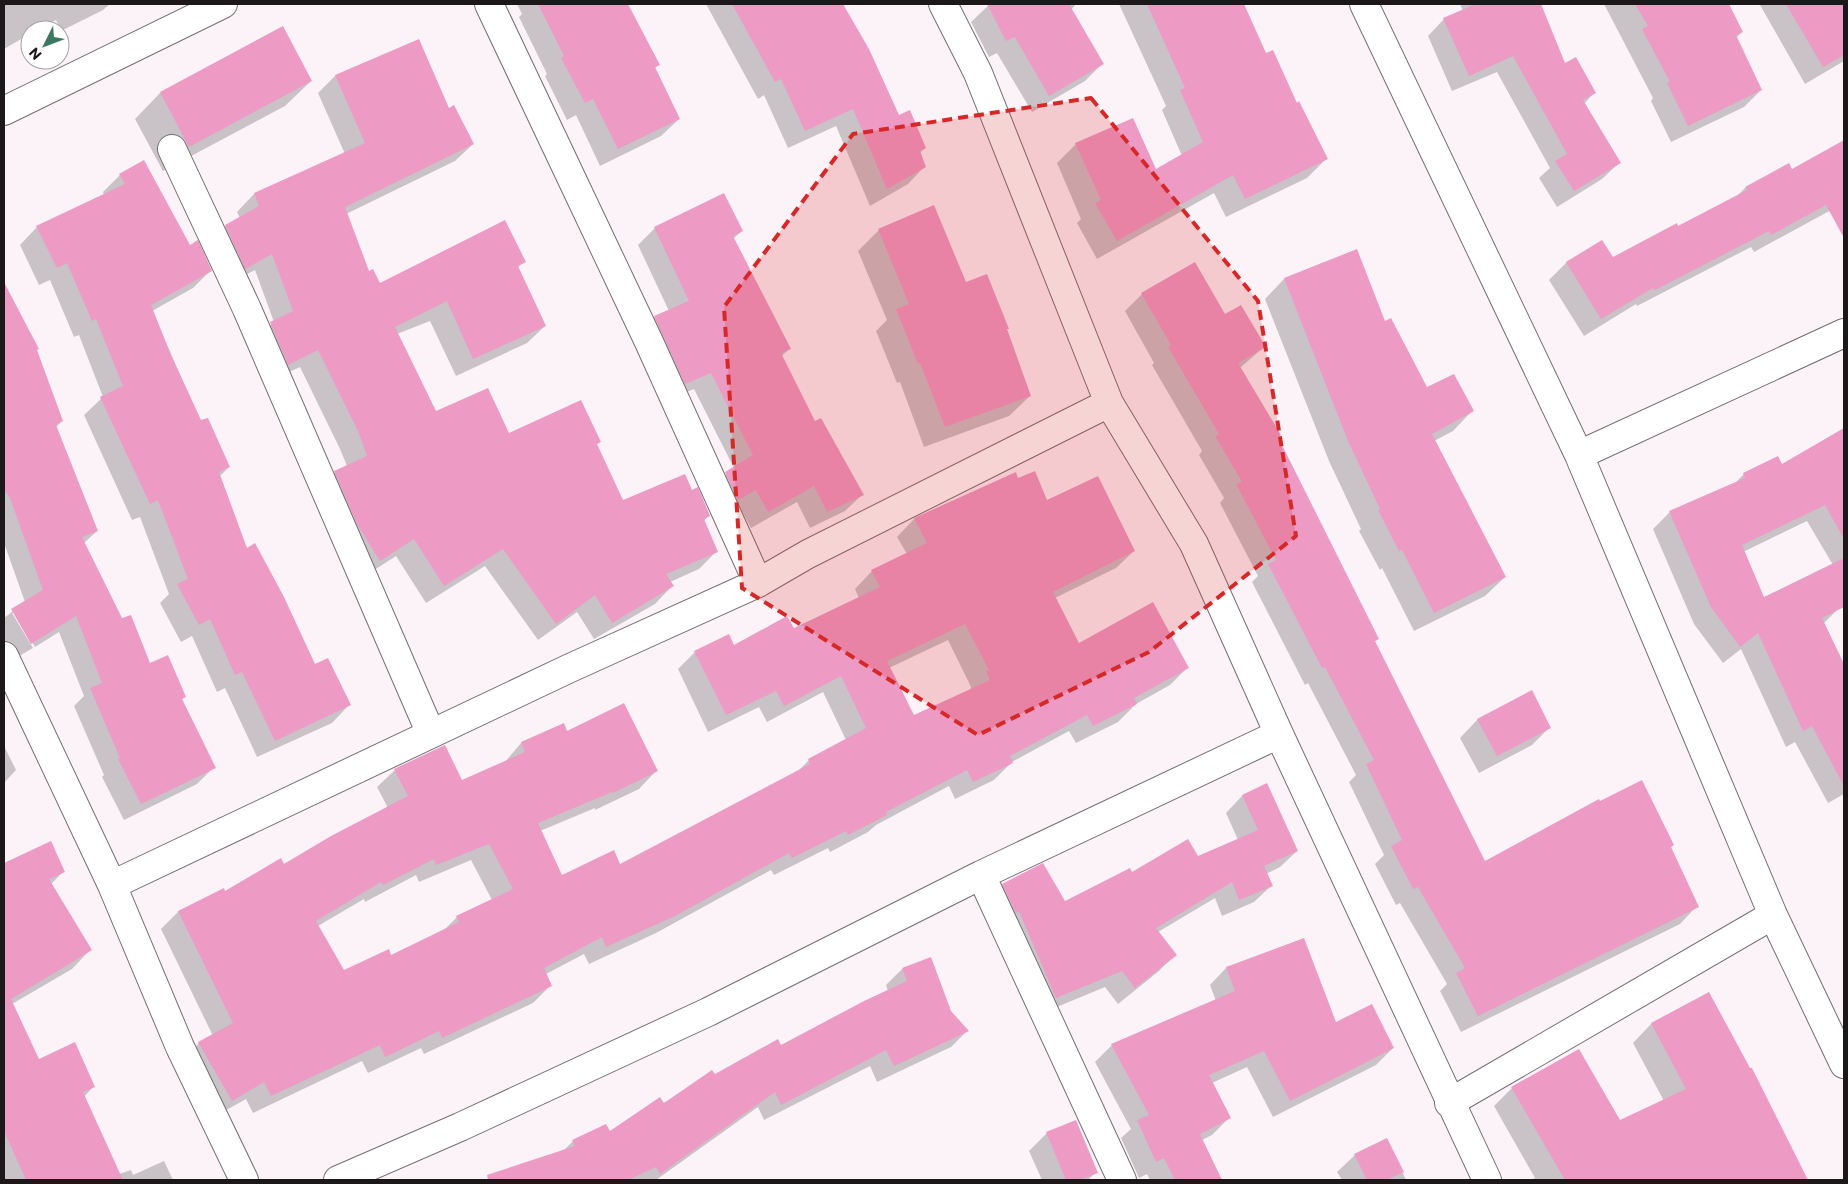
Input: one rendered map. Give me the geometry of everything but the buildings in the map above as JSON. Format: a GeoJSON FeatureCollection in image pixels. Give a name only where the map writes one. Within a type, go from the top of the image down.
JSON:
{"type":"FeatureCollection","features":[{"type":"Feature","properties":{"kind":"street"},"geometry":{"type":"LineString","coordinates":[[4,110],[223,4]]}},
{"type":"Feature","properties":{"kind":"street"},"geometry":{"type":"LineString","coordinates":[[489,4],[649,342],[758,583]]}},
{"type":"Feature","properties":{"kind":"street"},"geometry":{"type":"LineString","coordinates":[[943,4],[978,73],[1109,403],[1194,544],[1279,734],[1449,1103],[1487,1180]]}},
{"type":"Feature","properties":{"kind":"street"},"geometry":{"type":"LineString","coordinates":[[1364,4],[1579,455],[1773,915],[1844,1064]]}},
{"type":"Feature","properties":{"kind":"street"},"geometry":{"type":"LineString","coordinates":[[172,149],[246,309],[431,734]]}},
{"type":"Feature","properties":{"kind":"street"},"geometry":{"type":"LineString","coordinates":[[1579,455],[1844,333]]}},
{"type":"Feature","properties":{"kind":"street"},"geometry":{"type":"LineString","coordinates":[[112,885],[431,734],[758,583],[817,550],[1109,403]]}},
{"type":"Feature","properties":{"kind":"street"},"geometry":{"type":"LineString","coordinates":[[4,656],[112,885],[180,1047],[244,1180]]}},
{"type":"Feature","properties":{"kind":"street"},"geometry":{"type":"LineString","coordinates":[[338,1180],[460,1127],[708,1012],[981,875],[1279,734]]}},
{"type":"Feature","properties":{"kind":"street"},"geometry":{"type":"LineString","coordinates":[[981,875],[1122,1180]]}},
{"type":"Feature","properties":{"kind":"street"},"geometry":{"type":"LineString","coordinates":[[1449,1103],[1773,915]]}},
{"type":"Feature","properties":{"kind":"highlighted area"},"geometry":{"type":"Polygon","coordinates":[[[1091,98],[1258,301],[1296,536],[1149,652],[978,735],[742,588],[724,307],[853,134],[1091,98]]]}}]}
